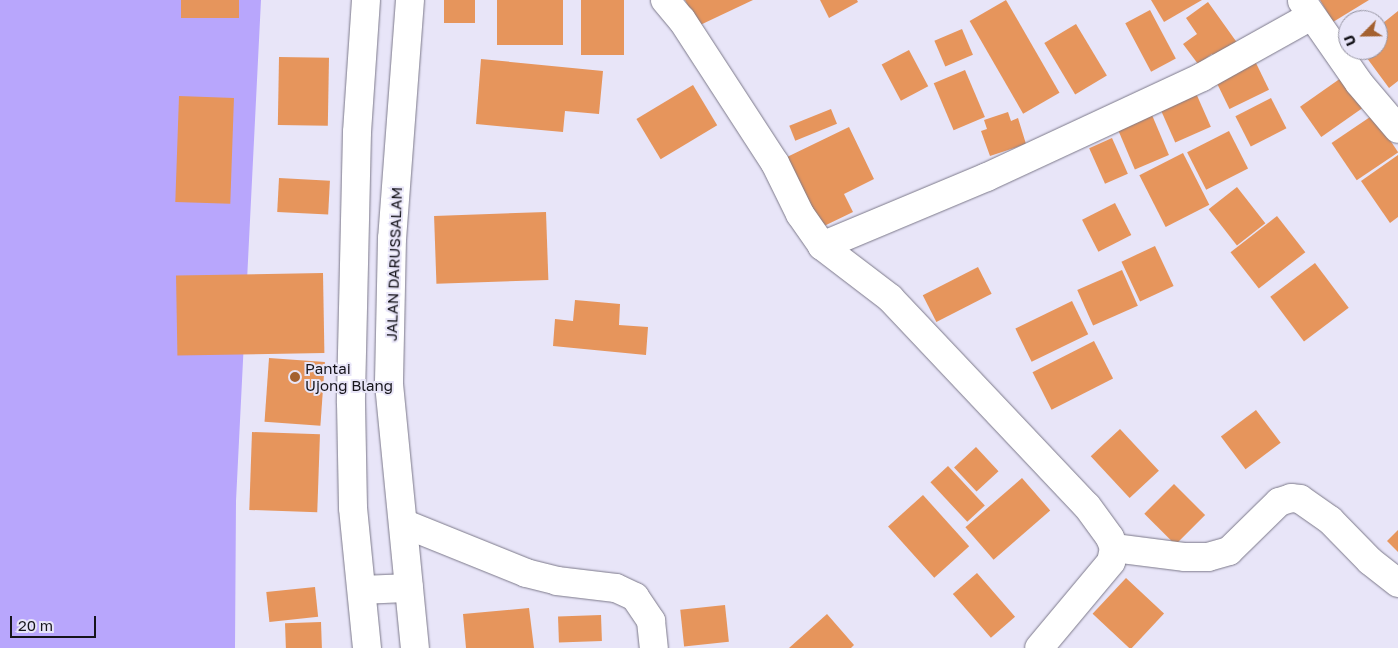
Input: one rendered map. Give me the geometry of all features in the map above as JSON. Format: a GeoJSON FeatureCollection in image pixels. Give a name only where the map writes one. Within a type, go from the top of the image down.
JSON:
{"type":"FeatureCollection","features":[{"type":"Feature","properties":{"kind":"street"},"geometry":{"type":"LineString","coordinates":[[366,0],[357,132],[351,403],[353,508],[367,648]]}},
{"type":"Feature","properties":{"kind":"street","name":"JALAN DARUSSALAM"},"geometry":{"type":"LineString","coordinates":[[410,0],[392,238],[389,384],[396,475],[405,524],[415,648]]}},
{"type":"Feature","properties":{"kind":"street"},"geometry":{"type":"LineString","coordinates":[[665,0],[682,20],[776,163],[800,214],[822,246],[890,298],[1087,506],[1114,548],[1111,562],[1039,648]]}},
{"type":"Feature","properties":{"kind":"street"},"geometry":{"type":"LineString","coordinates":[[822,246],[987,177],[1202,77],[1306,8],[1398,129]]}},
{"type":"Feature","properties":{"kind":"street"},"geometry":{"type":"LineString","coordinates":[[1114,548],[1185,557],[1222,553],[1229,551],[1279,502],[1291,498],[1300,499],[1330,520],[1370,561],[1398,583]]}},
{"type":"Feature","properties":{"kind":"street"},"geometry":{"type":"LineString","coordinates":[[405,524],[526,574],[558,582],[616,588],[634,597],[651,621],[654,648]]}},
{"type":"Feature","properties":{"kind":"street"},"geometry":{"type":"LineString","coordinates":[[362,590],[409,588]]}},
{"type":"Feature","properties":{"kind":"shaded area"},"geometry":{"type":"Polygon","coordinates":[[[0,0],[261,0],[236,501],[235,648],[0,648],[0,0]]]}},
{"type":"Feature","properties":{"kind":"building"},"geometry":{"type":"Polygon","coordinates":[[[181,0],[239,0],[239,18],[181,18],[181,0]]]}},
{"type":"Feature","properties":{"kind":"building"},"geometry":{"type":"Polygon","coordinates":[[[444,0],[475,0],[475,23],[444,23],[444,0]]]}},
{"type":"Feature","properties":{"kind":"building"},"geometry":{"type":"Polygon","coordinates":[[[497,0],[563,0],[563,45],[497,45],[497,0]]]}},
{"type":"Feature","properties":{"kind":"building"},"geometry":{"type":"Polygon","coordinates":[[[581,0],[624,0],[624,55],[581,55],[581,0]]]}},
{"type":"Feature","properties":{"kind":"building"},"geometry":{"type":"Polygon","coordinates":[[[685,0],[753,0],[698,26],[685,0]]]}},
{"type":"Feature","properties":{"kind":"building"},"geometry":{"type":"Polygon","coordinates":[[[820,0],[857,0],[858,2],[829,18],[820,0]]]}},
{"type":"Feature","properties":{"kind":"building"},"geometry":{"type":"Polygon","coordinates":[[[1006,0],[1060,93],[1023,114],[970,21],[1006,0]]]}},
{"type":"Feature","properties":{"kind":"building"},"geometry":{"type":"Polygon","coordinates":[[[1151,0],[1202,0],[1164,22],[1151,0]]]}},
{"type":"Feature","properties":{"kind":"building"},"geometry":{"type":"Polygon","coordinates":[[[1320,0],[1369,0],[1353,10],[1338,10],[1338,19],[1333,22],[1320,0]]]}},
{"type":"Feature","properties":{"kind":"building"},"geometry":{"type":"Polygon","coordinates":[[[1208,2],[1238,44],[1216,59],[1212,54],[1198,64],[1183,44],[1197,34],[1186,18],[1208,2]]]}},
{"type":"Feature","properties":{"kind":"building"},"geometry":{"type":"Polygon","coordinates":[[[1150,10],[1176,59],[1151,72],[1125,23],[1150,10]]]}},
{"type":"Feature","properties":{"kind":"building"},"geometry":{"type":"Polygon","coordinates":[[[1398,11],[1398,81],[1389,88],[1368,60],[1388,60],[1388,19],[1398,11]]]}},
{"type":"Feature","properties":{"kind":"building"},"geometry":{"type":"Polygon","coordinates":[[[1076,24],[1107,75],[1075,94],[1044,43],[1076,24]]]}},
{"type":"Feature","properties":{"kind":"building"},"geometry":{"type":"Polygon","coordinates":[[[962,29],[973,55],[945,66],[934,41],[962,29]]]}},
{"type":"Feature","properties":{"kind":"building"},"geometry":{"type":"Polygon","coordinates":[[[909,50],[928,86],[901,101],[882,65],[909,50]]]}},
{"type":"Feature","properties":{"kind":"building"},"geometry":{"type":"Polygon","coordinates":[[[279,57],[329,58],[328,126],[278,125],[279,57]]]}},
{"type":"Feature","properties":{"kind":"building"},"geometry":{"type":"Polygon","coordinates":[[[481,59],[603,71],[599,114],[565,111],[563,132],[476,124],[481,59]]]}},
{"type":"Feature","properties":{"kind":"building"},"geometry":{"type":"Polygon","coordinates":[[[1255,61],[1269,90],[1229,109],[1215,80],[1255,61]]]}},
{"type":"Feature","properties":{"kind":"building"},"geometry":{"type":"Polygon","coordinates":[[[965,70],[985,117],[954,130],[934,83],[965,70]]]}},
{"type":"Feature","properties":{"kind":"building"},"geometry":{"type":"Polygon","coordinates":[[[1341,78],[1362,108],[1321,137],[1300,107],[1341,78]]]}},
{"type":"Feature","properties":{"kind":"building"},"geometry":{"type":"Polygon","coordinates":[[[693,85],[717,125],[661,159],[636,119],[693,85]]]}},
{"type":"Feature","properties":{"kind":"building"},"geometry":{"type":"Polygon","coordinates":[[[1195,91],[1211,127],[1175,142],[1159,107],[1195,91]]]}},
{"type":"Feature","properties":{"kind":"building"},"geometry":{"type":"Polygon","coordinates":[[[179,96],[234,98],[230,204],[175,202],[179,96]]]}},
{"type":"Feature","properties":{"kind":"building"},"geometry":{"type":"Polygon","coordinates":[[[1271,98],[1286,128],[1251,146],[1235,116],[1271,98]]]}},
{"type":"Feature","properties":{"kind":"building"},"geometry":{"type":"Polygon","coordinates":[[[1149,108],[1169,155],[1135,169],[1115,122],[1149,108]]]}},
{"type":"Feature","properties":{"kind":"building"},"geometry":{"type":"Polygon","coordinates":[[[831,109],[837,124],[795,141],[789,126],[831,109]]]}},
{"type":"Feature","properties":{"kind":"building"},"geometry":{"type":"Polygon","coordinates":[[[1008,112],[1011,121],[1018,118],[1026,144],[990,156],[981,131],[987,129],[984,120],[1008,112]]]}},
{"type":"Feature","properties":{"kind":"building"},"geometry":{"type":"Polygon","coordinates":[[[1373,115],[1398,152],[1357,180],[1332,143],[1373,115]]]}},
{"type":"Feature","properties":{"kind":"building"},"geometry":{"type":"Polygon","coordinates":[[[849,127],[874,179],[844,194],[853,212],[822,227],[787,157],[849,127]]]}},
{"type":"Feature","properties":{"kind":"building"},"geometry":{"type":"Polygon","coordinates":[[[1229,131],[1248,168],[1206,190],[1187,152],[1229,131]]]}},
{"type":"Feature","properties":{"kind":"building"},"geometry":{"type":"Polygon","coordinates":[[[1112,138],[1128,174],[1105,184],[1089,148],[1112,138]]]}},
{"type":"Feature","properties":{"kind":"building"},"geometry":{"type":"Polygon","coordinates":[[[1183,153],[1209,205],[1166,227],[1139,175],[1183,153]]]}},
{"type":"Feature","properties":{"kind":"building"},"geometry":{"type":"Polygon","coordinates":[[[1398,155],[1398,217],[1390,223],[1361,181],[1398,155]]]}},
{"type":"Feature","properties":{"kind":"building"},"geometry":{"type":"Polygon","coordinates":[[[279,178],[330,181],[328,215],[277,212],[279,178]]]}},
{"type":"Feature","properties":{"kind":"building"},"geometry":{"type":"Polygon","coordinates":[[[1237,187],[1265,223],[1237,245],[1209,209],[1237,187]]]}},
{"type":"Feature","properties":{"kind":"building"},"geometry":{"type":"Polygon","coordinates":[[[1115,203],[1131,235],[1098,252],[1082,220],[1115,203]]]}},
{"type":"Feature","properties":{"kind":"building"},"geometry":{"type":"Polygon","coordinates":[[[546,212],[548,280],[436,284],[434,216],[546,212]]]}},
{"type":"Feature","properties":{"kind":"building"},"geometry":{"type":"Polygon","coordinates":[[[1277,216],[1305,252],[1259,289],[1231,252],[1277,216]]]}},
{"type":"Feature","properties":{"kind":"building"},"geometry":{"type":"Polygon","coordinates":[[[1155,246],[1174,286],[1140,302],[1121,262],[1155,246]]]}},
{"type":"Feature","properties":{"kind":"building"},"geometry":{"type":"Polygon","coordinates":[[[1315,263],[1349,308],[1304,341],[1270,297],[1315,263]]]}},
{"type":"Feature","properties":{"kind":"building"},"geometry":{"type":"Polygon","coordinates":[[[978,267],[992,294],[936,322],[923,295],[978,267]]]}},
{"type":"Feature","properties":{"kind":"building"},"geometry":{"type":"Polygon","coordinates":[[[1122,270],[1138,306],[1093,326],[1077,290],[1122,270]]]}},
{"type":"Feature","properties":{"kind":"building"},"geometry":{"type":"Polygon","coordinates":[[[323,273],[324,353],[177,356],[176,276],[323,273]]]}},
{"type":"Feature","properties":{"kind":"building"},"geometry":{"type":"Polygon","coordinates":[[[575,300],[620,304],[619,325],[648,327],[646,355],[553,346],[555,319],[573,321],[575,300]]]}},
{"type":"Feature","properties":{"kind":"building"},"geometry":{"type":"Polygon","coordinates":[[[1072,301],[1088,334],[1032,362],[1015,329],[1072,301]]]}},
{"type":"Feature","properties":{"kind":"building"},"geometry":{"type":"Polygon","coordinates":[[[1094,341],[1113,378],[1052,410],[1033,372],[1094,341]]]}},
{"type":"Feature","properties":{"kind":"building"},"geometry":{"type":"Polygon","coordinates":[[[269,358],[325,362],[320,426],[265,422],[269,358]]]}},
{"type":"Feature","properties":{"kind":"building"},"geometry":{"type":"Polygon","coordinates":[[[1256,410],[1281,443],[1246,469],[1221,436],[1256,410]]]}},
{"type":"Feature","properties":{"kind":"building"},"geometry":{"type":"Polygon","coordinates":[[[1120,429],[1159,471],[1130,498],[1091,456],[1120,429]]]}},
{"type":"Feature","properties":{"kind":"building"},"geometry":{"type":"Polygon","coordinates":[[[252,432],[320,434],[317,512],[249,510],[252,432]]]}},
{"type":"Feature","properties":{"kind":"building"},"geometry":{"type":"Polygon","coordinates":[[[976,447],[999,471],[977,492],[954,467],[976,447]]]}},
{"type":"Feature","properties":{"kind":"building"},"geometry":{"type":"Polygon","coordinates":[[[948,466],[985,505],[967,522],[930,482],[948,466]]]}},
{"type":"Feature","properties":{"kind":"building"},"geometry":{"type":"Polygon","coordinates":[[[1022,478],[1050,510],[994,560],[965,527],[1022,478]]]}},
{"type":"Feature","properties":{"kind":"building"},"geometry":{"type":"Polygon","coordinates":[[[1174,484],[1205,515],[1175,545],[1144,514],[1174,484]]]}},
{"type":"Feature","properties":{"kind":"building"},"geometry":{"type":"Polygon","coordinates":[[[923,495],[969,546],[934,578],[888,526],[923,495]]]}},
{"type":"Feature","properties":{"kind":"building"},"geometry":{"type":"Polygon","coordinates":[[[1398,530],[1398,552],[1387,541],[1398,530]]]}},
{"type":"Feature","properties":{"kind":"building"},"geometry":{"type":"Polygon","coordinates":[[[977,573],[1015,617],[991,638],[953,594],[977,573]]]}},
{"type":"Feature","properties":{"kind":"building"},"geometry":{"type":"Polygon","coordinates":[[[1126,578],[1164,613],[1132,648],[1129,648],[1093,614],[1126,578]]]}},
{"type":"Feature","properties":{"kind":"building"},"geometry":{"type":"Polygon","coordinates":[[[315,587],[318,617],[269,622],[266,592],[315,587]]]}},
{"type":"Feature","properties":{"kind":"building"},"geometry":{"type":"Polygon","coordinates":[[[725,605],[729,642],[684,647],[680,610],[725,605]]]}},
{"type":"Feature","properties":{"kind":"building"},"geometry":{"type":"Polygon","coordinates":[[[529,608],[534,648],[466,648],[463,614],[529,608]]]}},
{"type":"Feature","properties":{"kind":"building"},"geometry":{"type":"Polygon","coordinates":[[[827,614],[854,645],[851,648],[789,648],[827,614]]]}},
{"type":"Feature","properties":{"kind":"building"},"geometry":{"type":"Polygon","coordinates":[[[601,615],[602,641],[559,642],[558,617],[601,615]]]}},
{"type":"Feature","properties":{"kind":"building"},"geometry":{"type":"Polygon","coordinates":[[[321,622],[322,648],[286,648],[285,623],[321,622]]]}},
{"type":"Feature","properties":{"kind":"place","name":"Pantai Ujong Blang"},"geometry":{"type":"Point","coordinates":[295,377]}}]}
